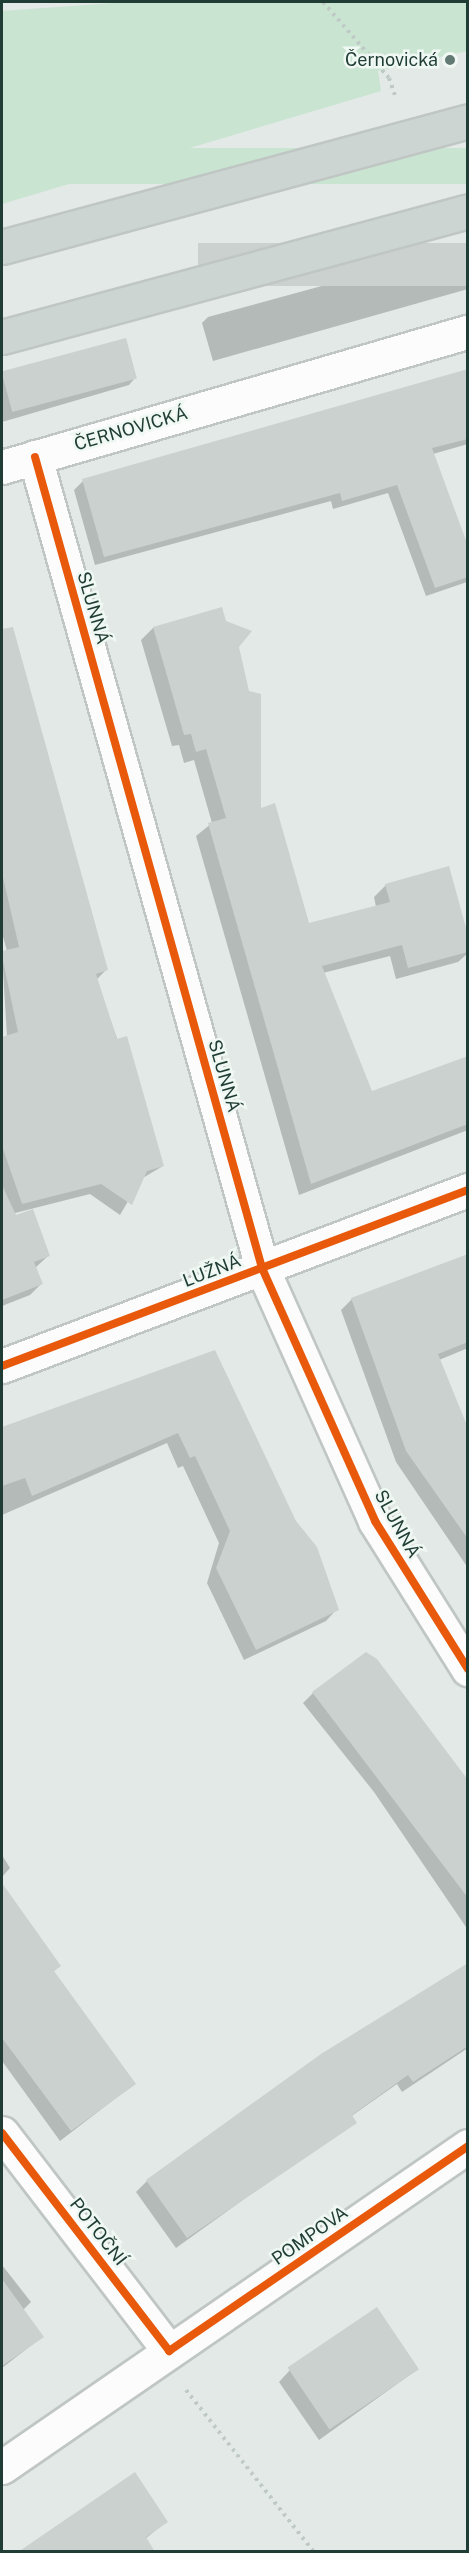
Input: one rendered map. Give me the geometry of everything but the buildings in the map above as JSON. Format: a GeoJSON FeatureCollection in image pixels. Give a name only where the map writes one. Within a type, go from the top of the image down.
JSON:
{"type":"FeatureCollection","features":[{"type":"Feature","properties":{"kind":"main road"},"geometry":{"type":"LineString","coordinates":[[2,246],[468,121]]}},
{"type":"Feature","properties":{"kind":"main road"},"geometry":{"type":"LineString","coordinates":[[2,337],[468,211]]}},
{"type":"Feature","properties":{"kind":"street","name":"ČERNOVICKÁ"},"geometry":{"type":"LineString","coordinates":[[2,467],[468,332]]}},
{"type":"Feature","properties":{"kind":"street","name":"SLUNNÁ"},"geometry":{"type":"LineString","coordinates":[[35,457],[262,1268],[375,1521],[468,1669]]}},
{"type":"Feature","properties":{"kind":"street","name":"LUŽNÁ"},"geometry":{"type":"LineString","coordinates":[[2,1366],[468,1190]]}},
{"type":"Feature","properties":{"kind":"street","name":"POTOČNÍ"},"geometry":{"type":"LineString","coordinates":[[2,2133],[165,2354]]}},
{"type":"Feature","properties":{"kind":"street","name":"POMPOVA"},"geometry":{"type":"LineString","coordinates":[[2,2467],[468,2146]]}},
{"type":"Feature","properties":{"kind":"path"},"geometry":{"type":"LineString","coordinates":[[323,2],[389,78],[397,101]]}},
{"type":"Feature","properties":{"kind":"path"},"geometry":{"type":"LineString","coordinates":[[165,2354],[314,2552]]}},
{"type":"Feature","properties":{"kind":"green space"},"geometry":{"type":"Polygon","coordinates":[[[128,2],[467,2],[467,51],[378,71],[381,91],[2,204],[2,11],[128,2]]]}},
{"type":"Feature","properties":{"kind":"green space"},"geometry":{"type":"Polygon","coordinates":[[[2,148],[467,148],[467,184],[2,184],[2,148]]]}},
{"type":"Feature","properties":{"kind":"cycle path"},"geometry":{"type":"LineString","coordinates":[[35,457],[262,1268],[375,1521],[468,1669]]}},
{"type":"Feature","properties":{"kind":"cycle path"},"geometry":{"type":"LineString","coordinates":[[2,1366],[468,1190]]}},
{"type":"Feature","properties":{"kind":"cycle path"},"geometry":{"type":"LineString","coordinates":[[2,2133],[169,2351],[468,2146]]}},
{"type":"Feature","properties":{"kind":"place","name":"Černovická"},"geometry":{"type":"Point","coordinates":[450,60]}}]}
